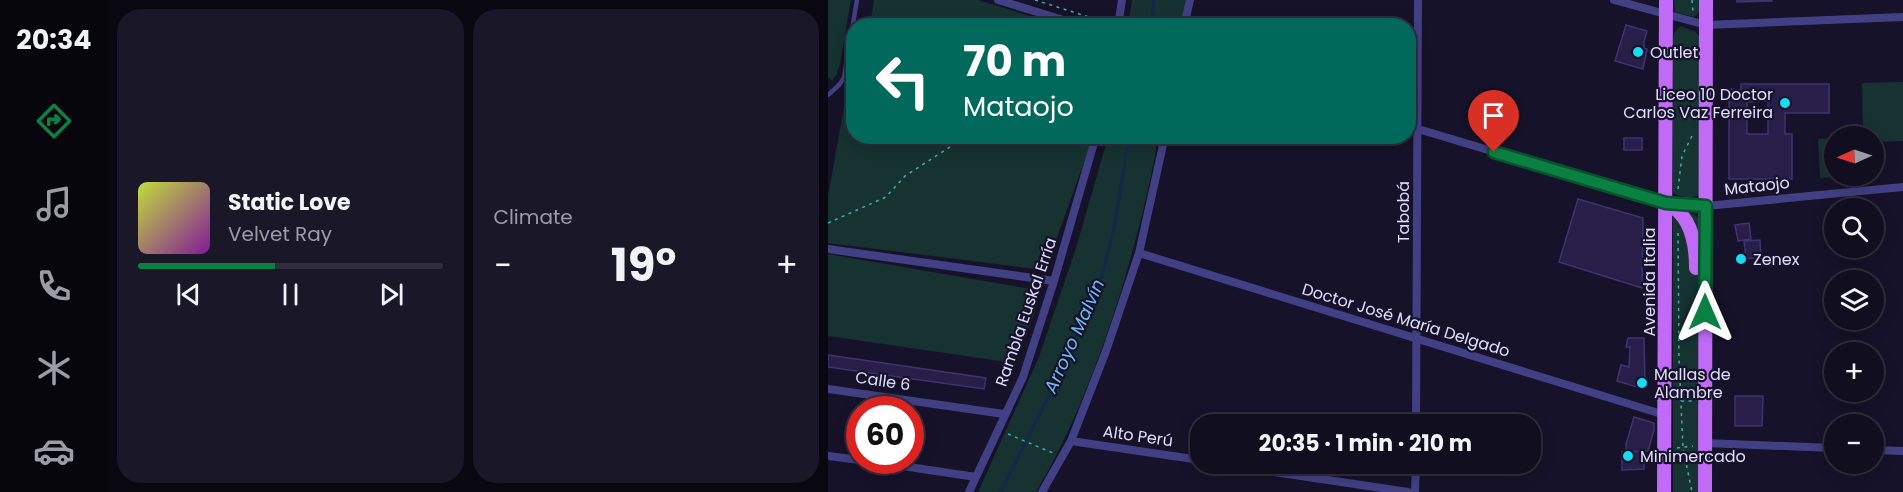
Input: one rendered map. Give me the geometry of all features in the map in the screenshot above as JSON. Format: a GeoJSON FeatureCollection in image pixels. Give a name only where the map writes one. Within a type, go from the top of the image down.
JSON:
{"type":"FeatureCollection","features":[{"type":"Feature","properties":{"kind":"main road","name":"Avenida Italia"},"geometry":{"type":"LineString","coordinates":[[1664,492],[1666,0]]}},
{"type":"Feature","properties":{"kind":"main road"},"geometry":{"type":"LineString","coordinates":[[1705,492],[1706,0]]}},
{"type":"Feature","properties":{"kind":"main road"},"geometry":{"type":"LineString","coordinates":[[1666,203],[1678,208],[1692,235],[1696,251],[1696,306],[1705,331]]}},
{"type":"Feature","properties":{"kind":"street"},"geometry":{"type":"LineString","coordinates":[[998,0],[1057,18]]}},
{"type":"Feature","properties":{"kind":"street"},"geometry":{"type":"LineString","coordinates":[[1117,18],[1122,0]]}},
{"type":"Feature","properties":{"kind":"street"},"geometry":{"type":"LineString","coordinates":[[1186,18],[1190,0]]}},
{"type":"Feature","properties":{"kind":"street","name":"Tabobá"},"geometry":{"type":"LineString","coordinates":[[1416,51],[1418,0]]}},
{"type":"Feature","properties":{"kind":"street"},"geometry":{"type":"LineString","coordinates":[[1614,0],[1706,25],[1903,17]]}},
{"type":"Feature","properties":{"kind":"street","name":"Mataojo"},"geometry":{"type":"LineString","coordinates":[[1416,128],[1666,203],[1706,206],[1903,187]]}},
{"type":"Feature","properties":{"kind":"street","name":"Rambla Euskal Erría"},"geometry":{"type":"LineString","coordinates":[[969,492],[1023,376],[1094,144]]}},
{"type":"Feature","properties":{"kind":"street"},"geometry":{"type":"LineString","coordinates":[[1042,492],[1071,441],[1106,351],[1139,253],[1163,144]]}},
{"type":"Feature","properties":{"kind":"street","name":"Tabobá"},"geometry":{"type":"LineString","coordinates":[[1413,144],[1418,340],[1416,414]]}},
{"type":"Feature","properties":{"kind":"street"},"geometry":{"type":"LineString","coordinates":[[828,249],[1054,280]]}},
{"type":"Feature","properties":{"kind":"street","name":"Doctor José María Delgado"},"geometry":{"type":"LineString","coordinates":[[1139,253],[1418,340],[1665,408]]}},
{"type":"Feature","properties":{"kind":"street","name":"Calle 6"},"geometry":{"type":"LineString","coordinates":[[828,389],[1004,414]]}},
{"type":"Feature","properties":{"kind":"street","name":"Alto Perú"},"geometry":{"type":"LineString","coordinates":[[1071,441],[1190,459]]}},
{"type":"Feature","properties":{"kind":"street"},"geometry":{"type":"LineString","coordinates":[[1705,443],[1824,448]]}},
{"type":"Feature","properties":{"kind":"street"},"geometry":{"type":"LineString","coordinates":[[1884,450],[1903,451]]}},
{"type":"Feature","properties":{"kind":"street"},"geometry":{"type":"LineString","coordinates":[[828,456],[846,458]]}},
{"type":"Feature","properties":{"kind":"street"},"geometry":{"type":"LineString","coordinates":[[924,469],[976,477]]}},
{"type":"Feature","properties":{"kind":"street"},"geometry":{"type":"LineString","coordinates":[[1288,474],[1408,492]]}},
{"type":"Feature","properties":{"kind":"street"},"geometry":{"type":"LineString","coordinates":[[1415,492],[1416,474]]}},
{"type":"Feature","properties":{"kind":"lane"},"geometry":{"type":"LineString","coordinates":[[854,18],[857,0]]}},
{"type":"Feature","properties":{"kind":"lane"},"geometry":{"type":"LineString","coordinates":[[828,96],[840,84],[846,65]]}},
{"type":"Feature","properties":{"kind":"path"},"geometry":{"type":"LineString","coordinates":[[1035,0],[1093,18]]}},
{"type":"Feature","properties":{"kind":"path"},"geometry":{"type":"LineString","coordinates":[[828,223],[886,198],[905,176],[955,144]]}},
{"type":"Feature","properties":{"kind":"path"},"geometry":{"type":"LineString","coordinates":[[1665,408],[1705,401]]}},
{"type":"Feature","properties":{"kind":"path"},"geometry":{"type":"LineString","coordinates":[[998,430],[1044,451]]}},
{"type":"Feature","properties":{"kind":"path"},"geometry":{"type":"LineString","coordinates":[[1665,450],[1705,443]]}},
{"type":"Feature","properties":{"kind":"green space"},"geometry":{"type":"Polygon","coordinates":[[[828,0],[851,0],[848,18],[846,18],[840,64],[832,81],[828,77],[828,0]]]}},
{"type":"Feature","properties":{"kind":"green space"},"geometry":{"type":"Polygon","coordinates":[[[874,0],[978,0],[1036,18],[871,18],[874,0]]]}},
{"type":"Feature","properties":{"kind":"green space"},"geometry":{"type":"Polygon","coordinates":[[[1132,0],[1187,0],[1182,18],[1129,18],[1132,0]]]}},
{"type":"Feature","properties":{"kind":"green space"},"geometry":{"type":"Polygon","coordinates":[[[1674,0],[1700,0],[1699,12],[1694,17],[1675,12],[1674,0]]]}},
{"type":"Feature","properties":{"kind":"green space"},"geometry":{"type":"Polygon","coordinates":[[[1681,26],[1696,32],[1700,38],[1700,191],[1699,195],[1690,197],[1673,193],[1673,37],[1681,26]]]}},
{"type":"Feature","properties":{"kind":"green space"},"geometry":{"type":"Polygon","coordinates":[[[1903,82],[1903,141],[1884,142],[1884,126],[1863,126],[1862,83],[1903,82]]]}},
{"type":"Feature","properties":{"kind":"green space"},"geometry":{"type":"Polygon","coordinates":[[[846,104],[846,144],[1090,144],[1048,263],[1036,269],[828,243],[828,196],[846,104]]]}},
{"type":"Feature","properties":{"kind":"green space"},"geometry":{"type":"Polygon","coordinates":[[[1818,139],[1824,139],[1824,178],[1820,178],[1818,139]]]}},
{"type":"Feature","properties":{"kind":"green space"},"geometry":{"type":"Polygon","coordinates":[[[1106,144],[1157,144],[1137,234],[1121,291],[1104,343],[1062,444],[1036,492],[978,492],[1039,357],[1076,248],[1106,144]]]}},
{"type":"Feature","properties":{"kind":"green space"},"geometry":{"type":"Polygon","coordinates":[[[1687,213],[1695,214],[1699,219],[1699,492],[1673,492],[1673,217],[1687,213]]]}},
{"type":"Feature","properties":{"kind":"green space"},"geometry":{"type":"Polygon","coordinates":[[[828,254],[1037,290],[1035,312],[1013,367],[1000,361],[828,336],[828,254]]]}},
{"type":"Feature","properties":{"kind":"building"},"geometry":{"type":"Polygon","coordinates":[[[1737,0],[1772,0],[1772,1],[1737,2],[1737,0]]]}},
{"type":"Feature","properties":{"kind":"building"},"geometry":{"type":"Polygon","coordinates":[[[1626,25],[1647,31],[1644,48],[1647,49],[1643,69],[1615,61],[1626,25]]]}},
{"type":"Feature","properties":{"kind":"building"},"geometry":{"type":"Polygon","coordinates":[[[1741,84],[1829,84],[1829,113],[1785,113],[1785,134],[1792,134],[1792,179],[1729,179],[1729,89],[1741,90],[1741,84]],[[1768,101],[1747,102],[1747,134],[1768,134],[1768,101]]]}},
{"type":"Feature","properties":{"kind":"building"},"geometry":{"type":"Polygon","coordinates":[[[1624,138],[1642,138],[1642,150],[1624,150],[1624,138]]]}},
{"type":"Feature","properties":{"kind":"building"},"geometry":{"type":"Polygon","coordinates":[[[1578,199],[1643,218],[1642,288],[1559,262],[1578,199]]]}},
{"type":"Feature","properties":{"kind":"building"},"geometry":{"type":"Polygon","coordinates":[[[1749,223],[1751,239],[1738,241],[1735,225],[1749,223]]]}},
{"type":"Feature","properties":{"kind":"building"},"geometry":{"type":"Polygon","coordinates":[[[1760,240],[1761,257],[1746,259],[1744,241],[1760,240]]]}},
{"type":"Feature","properties":{"kind":"building"},"geometry":{"type":"Polygon","coordinates":[[[1628,338],[1644,338],[1645,381],[1637,387],[1617,381],[1621,365],[1629,367],[1630,347],[1626,347],[1628,338]]]}},
{"type":"Feature","properties":{"kind":"building"},"geometry":{"type":"Polygon","coordinates":[[[828,355],[986,378],[984,389],[828,367],[828,355]]]}},
{"type":"Feature","properties":{"kind":"building"},"geometry":{"type":"Polygon","coordinates":[[[1735,396],[1763,396],[1762,426],[1735,426],[1735,396]]]}},
{"type":"Feature","properties":{"kind":"building"},"geometry":{"type":"Polygon","coordinates":[[[1634,417],[1654,423],[1648,451],[1626,452],[1634,417]]]}},
{"type":"Feature","properties":{"kind":"building"},"geometry":{"type":"Polygon","coordinates":[[[1644,451],[1644,469],[1622,470],[1622,452],[1644,451]]]}},
{"type":"Feature","properties":{"kind":"waterway","name":"Arroyo Malvín"},"geometry":{"type":"LineString","coordinates":[[1152,18],[1154,0]]}},
{"type":"Feature","properties":{"kind":"waterway","name":"Arroyo Malvín"},"geometry":{"type":"LineString","coordinates":[[1001,492],[1099,287],[1114,229],[1128,144]]}},
{"type":"Feature","properties":{"kind":"place","name":"Outlet"},"geometry":{"type":"Point","coordinates":[1638,52]}},
{"type":"Feature","properties":{"kind":"place","name":"Liceo 10 Doctor Carlos Vaz Ferreira"},"geometry":{"type":"Point","coordinates":[1785,103]}},
{"type":"Feature","properties":{"kind":"place","name":"Zenex"},"geometry":{"type":"Point","coordinates":[1741,259]}},
{"type":"Feature","properties":{"kind":"place","name":"Mallas de Alambre"},"geometry":{"type":"Point","coordinates":[1642,383]}},
{"type":"Feature","properties":{"kind":"place","name":"Minimercado"},"geometry":{"type":"Point","coordinates":[1628,456]}},
{"type":"Feature","properties":{"kind":"route"},"geometry":{"type":"LineString","coordinates":[[1494,152],[1666,203],[1706,206],[1705,312]]}}]}
